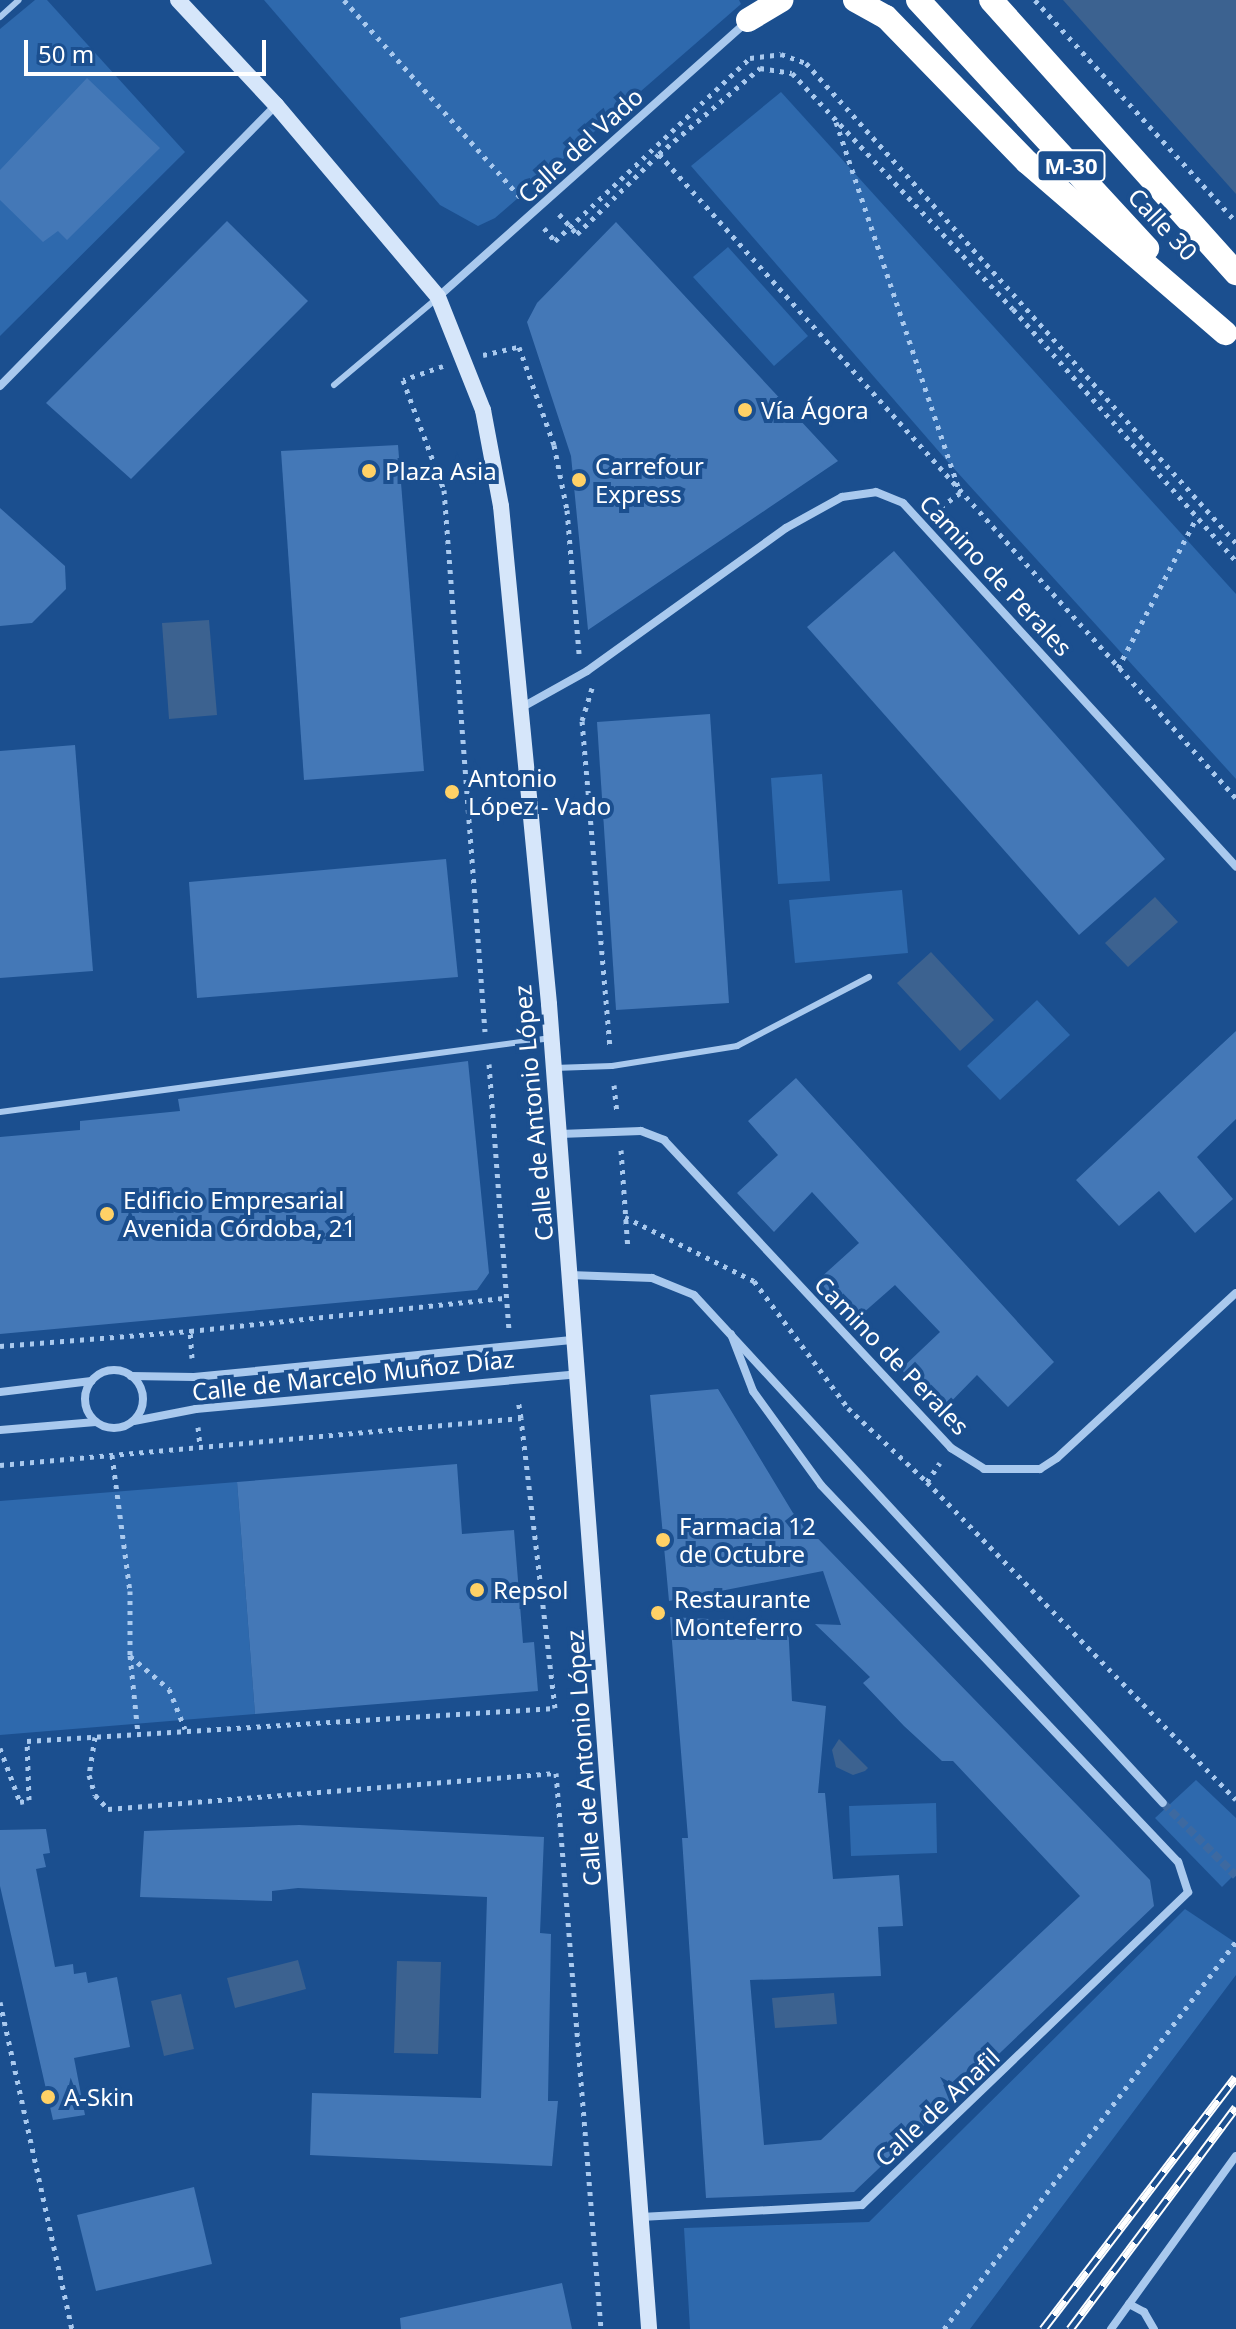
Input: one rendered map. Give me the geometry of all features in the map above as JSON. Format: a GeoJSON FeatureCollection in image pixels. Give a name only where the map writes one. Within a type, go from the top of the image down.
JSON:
{"type":"FeatureCollection","features":[{"type":"Feature","properties":{"kind":"highway"},"geometry":{"type":"LineString","coordinates":[[748,20],[781,0]]}},
{"type":"Feature","properties":{"kind":"highway"},"geometry":{"type":"LineString","coordinates":[[855,0],[886,17],[1027,162],[1231,339]]}},
{"type":"Feature","properties":{"kind":"highway","name":"Calle 30"},"geometry":{"type":"LineString","coordinates":[[918,0],[1231,339]]}},
{"type":"Feature","properties":{"kind":"highway"},"geometry":{"type":"LineString","coordinates":[[991,0],[1236,273]]}},
{"type":"Feature","properties":{"kind":"street","name":"Calle de Antonio López"},"geometry":{"type":"LineString","coordinates":[[178,0],[276,105],[438,297],[483,410],[501,506],[560,1134],[649,2329]]}},
{"type":"Feature","properties":{"kind":"street","name":"Calle del Vado"},"geometry":{"type":"LineString","coordinates":[[438,297],[548,202],[748,20]]}},
{"type":"Feature","properties":{"kind":"street"},"geometry":{"type":"LineString","coordinates":[[0,386],[276,105]]}},
{"type":"Feature","properties":{"kind":"street","name":"Camino de Perales"},"geometry":{"type":"LineString","coordinates":[[518,709],[587,671],[718,572],[842,497],[876,492],[903,503],[1236,866]]}},
{"type":"Feature","properties":{"kind":"street","name":"Camino de Perales"},"geometry":{"type":"LineString","coordinates":[[560,1134],[641,1131],[664,1140],[951,1448],[984,1469],[1040,1469],[1057,1458],[1236,1293]]}},
{"type":"Feature","properties":{"kind":"street"},"geometry":{"type":"LineString","coordinates":[[570,1275],[671,1282],[694,1295],[1163,1803]]}},
{"type":"Feature","properties":{"kind":"street","name":"Calle de Anafil"},"geometry":{"type":"LineString","coordinates":[[641,2217],[862,2205],[1182,1903],[1188,1880],[1178,1862],[821,1485],[753,1391],[731,1334]]}},
{"type":"Feature","properties":{"kind":"street","name":"Calle de Marcelo Muñoz Díaz"},"geometry":{"type":"LineString","coordinates":[[0,1392],[91,1381],[114,1370],[131,1376],[194,1377],[574,1340]]}},
{"type":"Feature","properties":{"kind":"street","name":"Calle de Marcelo Muñoz Díaz"},"geometry":{"type":"LineString","coordinates":[[0,1430],[96,1422],[111,1429],[134,1421],[196,1409],[577,1374]]}},
{"type":"Feature","properties":{"kind":"street"},"geometry":{"type":"LineString","coordinates":[[131,1376],[144,1398],[134,1421]]}},
{"type":"Feature","properties":{"kind":"street"},"geometry":{"type":"LineString","coordinates":[[91,1381],[85,1398],[96,1422]]}},
{"type":"Feature","properties":{"kind":"street"},"geometry":{"type":"LineString","coordinates":[[1111,2329],[1236,2156]]}},
{"type":"Feature","properties":{"kind":"street"},"geometry":{"type":"LineString","coordinates":[[1129,2304],[1144,2312],[1154,2329]]}},
{"type":"Feature","properties":{"kind":"lane"},"geometry":{"type":"LineString","coordinates":[[0,17],[19,0]]}},
{"type":"Feature","properties":{"kind":"lane"},"geometry":{"type":"LineString","coordinates":[[334,385],[438,297]]}},
{"type":"Feature","properties":{"kind":"lane"},"geometry":{"type":"LineString","coordinates":[[554,1068],[647,1062],[737,1046],[869,977]]}},
{"type":"Feature","properties":{"kind":"lane"},"geometry":{"type":"LineString","coordinates":[[0,1112],[551,1038]]}},
{"type":"Feature","properties":{"kind":"path"},"geometry":{"type":"LineString","coordinates":[[344,0],[555,241],[750,58],[781,54],[806,63],[1236,543]]}},
{"type":"Feature","properties":{"kind":"path"},"geometry":{"type":"LineString","coordinates":[[1035,0],[1236,222]]}},
{"type":"Feature","properties":{"kind":"path"},"geometry":{"type":"LineString","coordinates":[[548,202],[577,234],[659,154],[760,68],[792,73],[1236,561]]}},
{"type":"Feature","properties":{"kind":"path"},"geometry":{"type":"LineString","coordinates":[[834,117],[960,493]]}},
{"type":"Feature","properties":{"kind":"path"},"geometry":{"type":"LineString","coordinates":[[659,154],[1236,798]]}},
{"type":"Feature","properties":{"kind":"path"},"geometry":{"type":"LineString","coordinates":[[920,522],[960,493]]}},
{"type":"Feature","properties":{"kind":"path"},"geometry":{"type":"LineString","coordinates":[[1118,668],[1197,517]]}},
{"type":"Feature","properties":{"kind":"path"},"geometry":{"type":"LineString","coordinates":[[620,1150],[628,1249]]}},
{"type":"Feature","properties":{"kind":"path"},"geometry":{"type":"LineString","coordinates":[[625,1217],[754,1281],[848,1408],[927,1482],[1236,1800]]}},
{"type":"Feature","properties":{"kind":"path"},"geometry":{"type":"LineString","coordinates":[[0,1346],[190,1331],[506,1298]]}},
{"type":"Feature","properties":{"kind":"path"},"geometry":{"type":"LineString","coordinates":[[190,1331],[194,1377]]}},
{"type":"Feature","properties":{"kind":"path"},"geometry":{"type":"LineString","coordinates":[[196,1409],[200,1446]]}},
{"type":"Feature","properties":{"kind":"path"},"geometry":{"type":"LineString","coordinates":[[0,1748],[20,1802],[29,1800],[27,1741],[555,1708],[521,1418]]}},
{"type":"Feature","properties":{"kind":"path"},"geometry":{"type":"LineString","coordinates":[[112,1455],[130,1591],[130,1655],[138,1734]]}},
{"type":"Feature","properties":{"kind":"path"},"geometry":{"type":"LineString","coordinates":[[130,1655],[169,1689],[185,1729]]}},
{"type":"Feature","properties":{"kind":"path"},"geometry":{"type":"LineString","coordinates":[[95,1737],[89,1775],[95,1795],[108,1809],[556,1773],[601,2329]]}},
{"type":"Feature","properties":{"kind":"path"},"geometry":{"type":"LineString","coordinates":[[944,2329],[1236,1941]]}},
{"type":"Feature","properties":{"kind":"path"},"geometry":{"type":"LineString","coordinates":[[0,2002],[72,2329]]}},
{"type":"Feature","properties":{"kind":"shaded area"},"geometry":{"type":"Polygon","coordinates":[[[35,0],[47,0],[185,152],[0,336],[0,29],[35,0]]]}},
{"type":"Feature","properties":{"kind":"shaded area"},"geometry":{"type":"Polygon","coordinates":[[[264,0],[739,0],[741,4],[495,218],[478,226],[440,205],[264,0]]]}},
{"type":"Feature","properties":{"kind":"shaded area"},"geometry":{"type":"Polygon","coordinates":[[[1063,0],[1236,0],[1236,194],[1063,0]]]}},
{"type":"Feature","properties":{"kind":"shaded area"},"geometry":{"type":"Polygon","coordinates":[[[781,92],[1236,594],[1236,779],[948,462],[691,166],[781,92]]]}},
{"type":"Feature","properties":{"kind":"shaded area"},"geometry":{"type":"Polygon","coordinates":[[[728,247],[808,336],[774,366],[693,277],[728,247]]]}},
{"type":"Feature","properties":{"kind":"shaded area"},"geometry":{"type":"Polygon","coordinates":[[[209,620],[217,715],[169,719],[162,623],[209,620]]]}},
{"type":"Feature","properties":{"kind":"shaded area"},"geometry":{"type":"Polygon","coordinates":[[[822,774],[830,881],[778,884],[771,778],[822,774]]]}},
{"type":"Feature","properties":{"kind":"shaded area"},"geometry":{"type":"Polygon","coordinates":[[[902,890],[908,953],[795,963],[789,900],[902,890]]]}},
{"type":"Feature","properties":{"kind":"shaded area"},"geometry":{"type":"Polygon","coordinates":[[[1155,897],[1178,922],[1128,967],[1105,943],[1155,897]]]}},
{"type":"Feature","properties":{"kind":"shaded area"},"geometry":{"type":"Polygon","coordinates":[[[931,952],[994,1020],[960,1051],[897,983],[931,952]]]}},
{"type":"Feature","properties":{"kind":"shaded area"},"geometry":{"type":"Polygon","coordinates":[[[1037,1000],[1070,1035],[1000,1100],[967,1066],[1037,1000]]]}},
{"type":"Feature","properties":{"kind":"shaded area"},"geometry":{"type":"Polygon","coordinates":[[[237,1482],[255,1714],[0,1735],[0,1501],[237,1482]]]}},
{"type":"Feature","properties":{"kind":"shaded area"},"geometry":{"type":"Polygon","coordinates":[[[839,1739],[868,1768],[865,1771],[853,1775],[836,1767],[832,1750],[839,1739]]]}},
{"type":"Feature","properties":{"kind":"shaded area"},"geometry":{"type":"Polygon","coordinates":[[[1196,1780],[1236,1818],[1236,1873],[1222,1887],[1155,1818],[1196,1780]]]}},
{"type":"Feature","properties":{"kind":"shaded area"},"geometry":{"type":"Polygon","coordinates":[[[936,1803],[937,1853],[851,1856],[849,1806],[936,1803]]]}},
{"type":"Feature","properties":{"kind":"shaded area"},"geometry":{"type":"Polygon","coordinates":[[[1185,1909],[1236,1943],[1236,1975],[970,2329],[690,2329],[684,2228],[869,2222],[1185,1909]]]}},
{"type":"Feature","properties":{"kind":"shaded area"},"geometry":{"type":"Polygon","coordinates":[[[298,1960],[306,1989],[235,2008],[227,1978],[298,1960]]]}},
{"type":"Feature","properties":{"kind":"shaded area"},"geometry":{"type":"Polygon","coordinates":[[[397,1961],[441,1962],[438,2054],[394,2053],[397,1961]]]}},
{"type":"Feature","properties":{"kind":"shaded area"},"geometry":{"type":"Polygon","coordinates":[[[834,1993],[837,2024],[775,2028],[772,1998],[834,1993]]]}},
{"type":"Feature","properties":{"kind":"shaded area"},"geometry":{"type":"Polygon","coordinates":[[[181,1994],[194,2049],[164,2056],[151,2001],[181,1994]]]}},
{"type":"Feature","properties":{"kind":"building"},"geometry":{"type":"Polygon","coordinates":[[[87,78],[160,148],[67,240],[58,231],[43,242],[0,200],[0,170],[87,78]]]}},
{"type":"Feature","properties":{"kind":"building"},"geometry":{"type":"Polygon","coordinates":[[[227,221],[308,301],[131,479],[46,403],[227,221]]]}},
{"type":"Feature","properties":{"kind":"building","name":"Vía Ágora"},"geometry":{"type":"Polygon","coordinates":[[[616,222],[838,461],[588,630],[571,456],[527,322],[537,303],[616,222]]]}},
{"type":"Feature","properties":{"kind":"building"},"geometry":{"type":"Polygon","coordinates":[[[398,445],[424,771],[304,780],[281,451],[398,445]]]}},
{"type":"Feature","properties":{"kind":"building"},"geometry":{"type":"Polygon","coordinates":[[[0,508],[65,566],[66,589],[32,623],[0,626],[0,508]]]}},
{"type":"Feature","properties":{"kind":"building"},"geometry":{"type":"Polygon","coordinates":[[[894,551],[1165,859],[1079,935],[807,627],[894,551]]]}},
{"type":"Feature","properties":{"kind":"building"},"geometry":{"type":"Polygon","coordinates":[[[710,714],[729,1003],[616,1010],[597,722],[710,714]]]}},
{"type":"Feature","properties":{"kind":"building"},"geometry":{"type":"Polygon","coordinates":[[[75,745],[93,971],[0,978],[0,751],[75,745]]]}},
{"type":"Feature","properties":{"kind":"building"},"geometry":{"type":"Polygon","coordinates":[[[446,859],[458,977],[197,998],[189,882],[446,859]]]}},
{"type":"Feature","properties":{"kind":"building"},"geometry":{"type":"Polygon","coordinates":[[[1236,1031],[1236,1119],[1197,1157],[1233,1199],[1195,1233],[1159,1191],[1119,1226],[1076,1180],[1236,1031]]]}},
{"type":"Feature","properties":{"kind":"building"},"geometry":{"type":"Polygon","coordinates":[[[468,1061],[489,1273],[477,1290],[0,1334],[0,1137],[80,1130],[80,1121],[180,1111],[178,1099],[468,1061]]]}},
{"type":"Feature","properties":{"kind":"building"},"geometry":{"type":"Polygon","coordinates":[[[796,1078],[1054,1362],[1008,1407],[977,1375],[940,1413],[901,1369],[940,1332],[895,1285],[854,1321],[818,1280],[859,1243],[812,1192],[774,1232],[737,1193],[778,1155],[748,1121],[796,1078]]]}},
{"type":"Feature","properties":{"kind":"building"},"geometry":{"type":"Polygon","coordinates":[[[718,1389],[793,1513],[1150,1880],[1154,1906],[854,2192],[706,2198],[682,1838],[688,1838],[670,1617],[788,1623],[792,1701],[826,1706],[818,1793],[825,1793],[833,1879],[899,1875],[903,1926],[878,1927],[881,1976],[750,1980],[764,2145],[821,2140],[1080,1896],[953,1761],[942,1761],[904,1726],[863,1683],[870,1677],[815,1624],[841,1625],[823,1571],[669,1601],[650,1395],[718,1389]]]}},
{"type":"Feature","properties":{"kind":"building"},"geometry":{"type":"Polygon","coordinates":[[[457,1464],[462,1534],[514,1530],[523,1643],[534,1642],[538,1691],[255,1714],[237,1482],[457,1464]]]}},
{"type":"Feature","properties":{"kind":"building"},"geometry":{"type":"Polygon","coordinates":[[[299,1825],[544,1837],[540,1933],[551,1934],[548,2101],[558,2101],[552,2166],[310,2155],[312,2093],[481,2098],[487,1897],[298,1888],[272,1891],[272,1901],[140,1897],[144,1831],[299,1825]]]}},
{"type":"Feature","properties":{"kind":"building"},"geometry":{"type":"Polygon","coordinates":[[[46,1829],[50,1853],[43,1854],[46,1867],[36,1869],[55,1967],[73,1964],[74,1974],[86,1972],[88,1983],[117,1977],[130,2047],[74,2058],[85,2115],[53,2120],[0,1886],[0,1830],[46,1829]]]}},
{"type":"Feature","properties":{"kind":"building"},"geometry":{"type":"Polygon","coordinates":[[[194,2187],[212,2264],[96,2291],[77,2215],[194,2187]]]}},
{"type":"Feature","properties":{"kind":"building"},"geometry":{"type":"Polygon","coordinates":[[[562,2283],[572,2329],[401,2329],[400,2318],[562,2283]]]}},
{"type":"Feature","properties":{"kind":"tunnel"},"geometry":{"type":"LineString","coordinates":[[1163,1803],[1236,1876]]}},
{"type":"Feature","properties":{"kind":"railway"},"geometry":{"type":"LineString","coordinates":[[1043,2329],[1236,2077]]}},
{"type":"Feature","properties":{"kind":"railway"},"geometry":{"type":"LineString","coordinates":[[1070,2329],[1236,2107]]}},
{"type":"Feature","properties":{"kind":"place","name":"Vía Ágora"},"geometry":{"type":"Point","coordinates":[745,410]}},
{"type":"Feature","properties":{"kind":"place","name":"Plaza Asia"},"geometry":{"type":"Point","coordinates":[369,471]}},
{"type":"Feature","properties":{"kind":"place","name":"Carrefour Express"},"geometry":{"type":"Point","coordinates":[579,480]}},
{"type":"Feature","properties":{"kind":"place","name":"Antonio López - Vado"},"geometry":{"type":"Point","coordinates":[452,792]}},
{"type":"Feature","properties":{"kind":"place","name":"Edificio Empresarial Avenida Córdoba, 21"},"geometry":{"type":"Point","coordinates":[107,1214]}},
{"type":"Feature","properties":{"kind":"place","name":"Farmacia 12 de Octubre"},"geometry":{"type":"Point","coordinates":[663,1540]}},
{"type":"Feature","properties":{"kind":"place","name":"Repsol"},"geometry":{"type":"Point","coordinates":[477,1590]}},
{"type":"Feature","properties":{"kind":"place","name":"Restaurante Monteferro"},"geometry":{"type":"Point","coordinates":[658,1613]}},
{"type":"Feature","properties":{"kind":"place","name":"A-Skin"},"geometry":{"type":"Point","coordinates":[48,2097]}}]}
